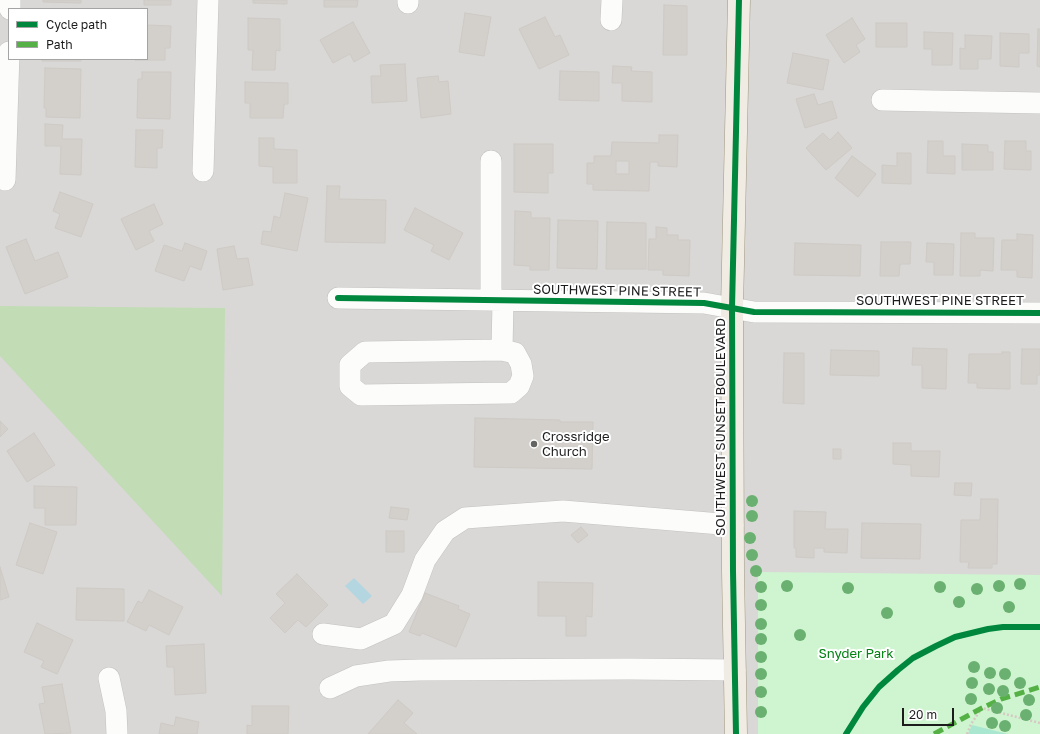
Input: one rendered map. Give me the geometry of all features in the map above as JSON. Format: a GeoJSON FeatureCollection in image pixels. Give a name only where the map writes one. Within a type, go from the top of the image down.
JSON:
{"type":"FeatureCollection","features":[{"type":"Feature","properties":{"kind":"main road","name":"SOUTHWEST SUNSET BOULEVARD"},"geometry":{"type":"LineString","coordinates":[[736,734],[732,308],[740,0]]}},
{"type":"Feature","properties":{"kind":"street"},"geometry":{"type":"LineString","coordinates":[[204,171],[208,0]]}},
{"type":"Feature","properties":{"kind":"street"},"geometry":{"type":"LineString","coordinates":[[5,180],[9,60]]}},
{"type":"Feature","properties":{"kind":"street"},"geometry":{"type":"LineString","coordinates":[[882,100],[1040,103]]}},
{"type":"Feature","properties":{"kind":"street"},"geometry":{"type":"LineString","coordinates":[[491,161],[497,301],[502,350]]}},
{"type":"Feature","properties":{"kind":"street","name":"SOUTHWEST PINE STREET"},"geometry":{"type":"LineString","coordinates":[[338,298],[704,303],[754,312],[1040,313]]}},
{"type":"Feature","properties":{"kind":"street"},"geometry":{"type":"LineString","coordinates":[[502,350],[515,353],[521,364],[523,376],[519,386],[511,393],[361,395],[350,386],[350,365],[365,352],[502,350]]}},
{"type":"Feature","properties":{"kind":"street"},"geometry":{"type":"LineString","coordinates":[[323,634],[361,639],[394,624],[412,595],[425,560],[445,531],[464,518],[563,511],[733,525]]}},
{"type":"Feature","properties":{"kind":"street"},"geometry":{"type":"LineString","coordinates":[[330,688],[356,676],[388,671],[629,669],[735,670]]}},
{"type":"Feature","properties":{"kind":"street"},"geometry":{"type":"LineString","coordinates":[[109,678],[116,710],[117,734]]}},
{"type":"Feature","properties":{"kind":"path"},"geometry":{"type":"LineString","coordinates":[[967,734],[971,724],[982,708],[1040,723]]}},
{"type":"Feature","properties":{"kind":"shaded area"},"geometry":{"type":"Polygon","coordinates":[[[0,0],[1040,0],[1040,734],[0,734],[0,0]]]}},
{"type":"Feature","properties":{"kind":"green space"},"geometry":{"type":"Polygon","coordinates":[[[0,306],[225,308],[222,596],[0,356],[0,306]]]}},
{"type":"Feature","properties":{"kind":"green space","name":"Snyder Park"},"geometry":{"type":"Polygon","coordinates":[[[758,572],[1040,575],[1040,734],[758,734],[758,572]]]}},
{"type":"Feature","properties":{"kind":"green space"},"geometry":{"type":"Polygon","coordinates":[[[972,725],[1008,734],[968,734],[972,725]]]}},
{"type":"Feature","properties":{"kind":"water"},"geometry":{"type":"Polygon","coordinates":[[[354,578],[372,596],[363,604],[345,586],[354,578]]]}},
{"type":"Feature","properties":{"kind":"building"},"geometry":{"type":"Polygon","coordinates":[[[43,0],[81,0],[81,3],[43,2],[43,0]]]}},
{"type":"Feature","properties":{"kind":"building"},"geometry":{"type":"Polygon","coordinates":[[[144,0],[171,0],[171,5],[144,5],[144,0]]]}},
{"type":"Feature","properties":{"kind":"building"},"geometry":{"type":"Polygon","coordinates":[[[253,0],[287,0],[287,4],[253,3],[253,0]]]}},
{"type":"Feature","properties":{"kind":"building"},"geometry":{"type":"Polygon","coordinates":[[[324,0],[358,0],[357,7],[324,7],[324,0]]]}},
{"type":"Feature","properties":{"kind":"building"},"geometry":{"type":"Polygon","coordinates":[[[664,5],[687,6],[687,55],[663,55],[664,5]]]}},
{"type":"Feature","properties":{"kind":"building"},"geometry":{"type":"Polygon","coordinates":[[[465,13],[491,17],[484,56],[459,52],[465,13]]]}},
{"type":"Feature","properties":{"kind":"building"},"geometry":{"type":"Polygon","coordinates":[[[545,17],[555,37],[560,35],[569,55],[539,69],[519,29],[545,17]]]}},
{"type":"Feature","properties":{"kind":"building"},"geometry":{"type":"Polygon","coordinates":[[[248,18],[280,19],[280,51],[276,50],[275,70],[252,70],[253,50],[248,50],[248,18]]]}},
{"type":"Feature","properties":{"kind":"building"},"geometry":{"type":"Polygon","coordinates":[[[852,18],[865,39],[856,45],[860,52],[844,63],[826,35],[852,18]]]}},
{"type":"Feature","properties":{"kind":"building"},"geometry":{"type":"Polygon","coordinates":[[[353,22],[370,53],[354,62],[350,54],[333,63],[320,40],[353,22]]]}},
{"type":"Feature","properties":{"kind":"building"},"geometry":{"type":"Polygon","coordinates":[[[876,23],[907,23],[907,47],[876,47],[876,23]]]}},
{"type":"Feature","properties":{"kind":"building"},"geometry":{"type":"Polygon","coordinates":[[[148,25],[171,26],[170,48],[165,48],[165,60],[148,60],[148,25]]]}},
{"type":"Feature","properties":{"kind":"building"},"geometry":{"type":"Polygon","coordinates":[[[1038,29],[1040,29],[1040,67],[1037,66],[1038,29]]]}},
{"type":"Feature","properties":{"kind":"building"},"geometry":{"type":"Polygon","coordinates":[[[924,32],[953,33],[952,65],[932,65],[932,49],[924,49],[924,32]]]}},
{"type":"Feature","properties":{"kind":"building"},"geometry":{"type":"Polygon","coordinates":[[[1000,33],[1029,34],[1029,53],[1019,53],[1019,67],[1000,66],[1000,33]]]}},
{"type":"Feature","properties":{"kind":"building"},"geometry":{"type":"Polygon","coordinates":[[[965,35],[992,36],[991,59],[978,59],[978,69],[960,69],[960,48],[965,49],[965,35]]]}},
{"type":"Feature","properties":{"kind":"building"},"geometry":{"type":"Polygon","coordinates":[[[793,53],[829,60],[823,90],[787,83],[793,53]]]}},
{"type":"Feature","properties":{"kind":"building"},"geometry":{"type":"Polygon","coordinates":[[[42,60],[81,60],[81,61],[42,60]]]}},
{"type":"Feature","properties":{"kind":"building"},"geometry":{"type":"Polygon","coordinates":[[[405,64],[407,101],[372,103],[371,76],[381,76],[380,65],[405,64]]]}},
{"type":"Feature","properties":{"kind":"building"},"geometry":{"type":"Polygon","coordinates":[[[613,66],[632,67],[631,71],[652,72],[652,102],[622,101],[622,83],[612,83],[613,66]]]}},
{"type":"Feature","properties":{"kind":"building"},"geometry":{"type":"Polygon","coordinates":[[[45,68],[81,69],[80,118],[46,117],[46,108],[44,108],[45,68]]]}},
{"type":"Feature","properties":{"kind":"building"},"geometry":{"type":"Polygon","coordinates":[[[560,71],[599,72],[599,101],[559,100],[560,71]]]}},
{"type":"Feature","properties":{"kind":"building"},"geometry":{"type":"Polygon","coordinates":[[[142,72],[171,72],[170,119],[137,118],[138,79],[142,79],[142,72]]]}},
{"type":"Feature","properties":{"kind":"building"},"geometry":{"type":"Polygon","coordinates":[[[438,76],[439,82],[448,81],[451,114],[421,118],[417,78],[438,76]]]}},
{"type":"Feature","properties":{"kind":"building"},"geometry":{"type":"Polygon","coordinates":[[[245,82],[288,83],[288,104],[284,104],[283,118],[250,118],[250,103],[245,103],[245,82]]]}},
{"type":"Feature","properties":{"kind":"building"},"geometry":{"type":"Polygon","coordinates":[[[814,94],[818,105],[832,101],[837,118],[805,128],[796,99],[814,94]]]}},
{"type":"Feature","properties":{"kind":"building"},"geometry":{"type":"Polygon","coordinates":[[[45,124],[63,125],[62,139],[82,139],[81,175],[60,174],[61,146],[45,146],[45,124]]]}},
{"type":"Feature","properties":{"kind":"building"},"geometry":{"type":"Polygon","coordinates":[[[136,130],[163,130],[162,148],[157,148],[157,168],[135,167],[136,130]]]}},
{"type":"Feature","properties":{"kind":"building"},"geometry":{"type":"Polygon","coordinates":[[[838,132],[852,148],[826,170],[806,148],[823,133],[830,140],[838,132]]]}},
{"type":"Feature","properties":{"kind":"building"},"geometry":{"type":"Polygon","coordinates":[[[659,135],[678,135],[677,167],[658,166],[658,162],[650,162],[649,191],[593,190],[593,184],[587,184],[587,163],[594,163],[594,156],[611,156],[612,142],[659,143],[659,135]],[[616,161],[616,174],[629,174],[629,161],[616,161]]]}},
{"type":"Feature","properties":{"kind":"building"},"geometry":{"type":"Polygon","coordinates":[[[259,138],[274,138],[274,149],[297,150],[297,183],[273,183],[273,167],[259,166],[259,138]]]}},
{"type":"Feature","properties":{"kind":"building"},"geometry":{"type":"Polygon","coordinates":[[[928,141],[943,141],[943,156],[955,156],[955,174],[927,173],[928,141]]]}},
{"type":"Feature","properties":{"kind":"building"},"geometry":{"type":"Polygon","coordinates":[[[1005,141],[1026,141],[1026,151],[1031,151],[1031,170],[1004,169],[1005,141]]]}},
{"type":"Feature","properties":{"kind":"building"},"geometry":{"type":"Polygon","coordinates":[[[514,144],[553,144],[553,173],[548,173],[548,193],[514,192],[514,144]]]}},
{"type":"Feature","properties":{"kind":"building"},"geometry":{"type":"Polygon","coordinates":[[[962,144],[988,145],[988,152],[993,152],[993,170],[962,170],[962,144]]]}},
{"type":"Feature","properties":{"kind":"building"},"geometry":{"type":"Polygon","coordinates":[[[897,153],[911,153],[911,184],[882,183],[882,165],[897,166],[897,153]]]}},
{"type":"Feature","properties":{"kind":"building"},"geometry":{"type":"Polygon","coordinates":[[[852,156],[876,174],[858,197],[835,178],[852,156]]]}},
{"type":"Feature","properties":{"kind":"building"},"geometry":{"type":"Polygon","coordinates":[[[327,186],[340,186],[339,199],[386,200],[385,243],[325,242],[327,186]]]}},
{"type":"Feature","properties":{"kind":"building"},"geometry":{"type":"Polygon","coordinates":[[[60,192],[93,204],[81,237],[55,228],[60,214],[53,211],[60,192]]]}},
{"type":"Feature","properties":{"kind":"building"},"geometry":{"type":"Polygon","coordinates":[[[285,193],[308,198],[297,251],[261,244],[263,231],[271,232],[274,216],[280,218],[285,193]]]}},
{"type":"Feature","properties":{"kind":"building"},"geometry":{"type":"Polygon","coordinates":[[[154,204],[163,224],[149,231],[154,241],[136,250],[121,219],[154,204]]]}},
{"type":"Feature","properties":{"kind":"building"},"geometry":{"type":"Polygon","coordinates":[[[415,208],[463,233],[449,260],[431,251],[434,245],[404,230],[415,208]]]}},
{"type":"Feature","properties":{"kind":"building"},"geometry":{"type":"Polygon","coordinates":[[[515,211],[531,212],[531,218],[550,218],[549,270],[530,270],[530,266],[514,265],[515,211]]]}},
{"type":"Feature","properties":{"kind":"building"},"geometry":{"type":"Polygon","coordinates":[[[558,220],[598,221],[597,269],[557,268],[558,220]]]}},
{"type":"Feature","properties":{"kind":"building"},"geometry":{"type":"Polygon","coordinates":[[[607,222],[646,223],[646,269],[606,269],[607,222]]]}},
{"type":"Feature","properties":{"kind":"building"},"geometry":{"type":"Polygon","coordinates":[[[656,227],[667,228],[667,235],[678,235],[678,240],[690,240],[689,276],[663,275],[663,270],[648,270],[649,239],[656,239],[656,227]]]}},
{"type":"Feature","properties":{"kind":"building"},"geometry":{"type":"Polygon","coordinates":[[[961,233],[975,233],[975,238],[994,238],[993,271],[980,270],[980,276],[960,276],[961,233]]]}},
{"type":"Feature","properties":{"kind":"building"},"geometry":{"type":"Polygon","coordinates":[[[1017,234],[1033,235],[1032,278],[1017,277],[1017,270],[1001,270],[1002,240],[1017,240],[1017,234]]]}},
{"type":"Feature","properties":{"kind":"building"},"geometry":{"type":"Polygon","coordinates":[[[26,239],[35,261],[58,252],[68,277],[25,294],[6,247],[26,239]]]}},
{"type":"Feature","properties":{"kind":"building"},"geometry":{"type":"Polygon","coordinates":[[[881,242],[911,242],[910,264],[900,264],[899,276],[880,276],[881,242]]]}},
{"type":"Feature","properties":{"kind":"building"},"geometry":{"type":"Polygon","coordinates":[[[185,243],[207,251],[201,270],[190,266],[184,281],[155,271],[164,245],[182,251],[185,243]]]}},
{"type":"Feature","properties":{"kind":"building"},"geometry":{"type":"Polygon","coordinates":[[[795,243],[861,245],[860,276],[794,275],[795,243]]]}},
{"type":"Feature","properties":{"kind":"building"},"geometry":{"type":"Polygon","coordinates":[[[927,243],[954,244],[953,275],[934,275],[934,262],[926,262],[927,243]]]}},
{"type":"Feature","properties":{"kind":"building"},"geometry":{"type":"Polygon","coordinates":[[[234,246],[237,259],[248,258],[253,285],[223,290],[217,249],[234,246]]]}},
{"type":"Feature","properties":{"kind":"building"},"geometry":{"type":"Polygon","coordinates":[[[913,348],[947,349],[946,389],[922,388],[922,365],[912,365],[913,348]]]}},
{"type":"Feature","properties":{"kind":"building"},"geometry":{"type":"Polygon","coordinates":[[[1022,349],[1040,349],[1040,375],[1037,375],[1037,384],[1021,384],[1022,349]]]}},
{"type":"Feature","properties":{"kind":"building"},"geometry":{"type":"Polygon","coordinates":[[[831,350],[879,351],[879,376],[830,375],[831,350]]]}},
{"type":"Feature","properties":{"kind":"building"},"geometry":{"type":"Polygon","coordinates":[[[1002,352],[1010,352],[1010,389],[977,388],[977,383],[968,383],[969,354],[1002,354],[1002,352]]]}},
{"type":"Feature","properties":{"kind":"building"},"geometry":{"type":"Polygon","coordinates":[[[784,353],[804,353],[804,404],[783,403],[784,353]]]}},
{"type":"Feature","properties":{"kind":"building","name":"Crossridge Church"},"geometry":{"type":"Polygon","coordinates":[[[475,418],[593,422],[592,469],[474,467],[475,418]]]}},
{"type":"Feature","properties":{"kind":"building"},"geometry":{"type":"Polygon","coordinates":[[[0,421],[8,429],[0,437],[0,421]]]}},
{"type":"Feature","properties":{"kind":"building"},"geometry":{"type":"Polygon","coordinates":[[[34,433],[55,465],[27,482],[7,451],[34,433]]]}},
{"type":"Feature","properties":{"kind":"building"},"geometry":{"type":"Polygon","coordinates":[[[893,443],[911,443],[911,451],[940,451],[939,477],[911,476],[911,465],[893,464],[893,443]]]}},
{"type":"Feature","properties":{"kind":"building"},"geometry":{"type":"Polygon","coordinates":[[[833,449],[841,449],[841,459],[833,459],[833,449]]]}},
{"type":"Feature","properties":{"kind":"building"},"geometry":{"type":"Polygon","coordinates":[[[955,483],[972,483],[971,496],[954,495],[955,483]]]}},
{"type":"Feature","properties":{"kind":"building"},"geometry":{"type":"Polygon","coordinates":[[[34,486],[77,487],[76,525],[45,525],[45,508],[34,508],[34,486]]]}},
{"type":"Feature","properties":{"kind":"building"},"geometry":{"type":"Polygon","coordinates":[[[981,499],[998,499],[997,564],[992,564],[992,568],[968,568],[969,562],[960,562],[961,520],[980,520],[981,499]]]}},
{"type":"Feature","properties":{"kind":"building"},"geometry":{"type":"Polygon","coordinates":[[[391,507],[409,509],[407,520],[389,518],[391,507]]]}},
{"type":"Feature","properties":{"kind":"building"},"geometry":{"type":"Polygon","coordinates":[[[794,511],[826,512],[825,529],[848,529],[847,553],[824,552],[824,548],[814,548],[814,558],[796,557],[796,548],[794,548],[794,511]]]}},
{"type":"Feature","properties":{"kind":"building"},"geometry":{"type":"Polygon","coordinates":[[[30,523],[57,532],[43,574],[16,565],[30,523]]]}},
{"type":"Feature","properties":{"kind":"building"},"geometry":{"type":"Polygon","coordinates":[[[862,523],[921,524],[920,559],[861,558],[862,523]]]}},
{"type":"Feature","properties":{"kind":"building"},"geometry":{"type":"Polygon","coordinates":[[[581,527],[588,535],[578,543],[571,535],[581,527]]]}},
{"type":"Feature","properties":{"kind":"building"},"geometry":{"type":"Polygon","coordinates":[[[386,531],[404,531],[404,552],[386,552],[386,531]]]}},
{"type":"Feature","properties":{"kind":"building"},"geometry":{"type":"Polygon","coordinates":[[[0,567],[9,597],[0,600],[0,567]]]}},
{"type":"Feature","properties":{"kind":"building"},"geometry":{"type":"Polygon","coordinates":[[[297,574],[328,605],[306,627],[298,620],[285,633],[270,618],[285,603],[276,594],[297,574]]]}},
{"type":"Feature","properties":{"kind":"building"},"geometry":{"type":"Polygon","coordinates":[[[538,582],[593,583],[592,617],[586,616],[586,636],[566,636],[566,616],[538,616],[538,582]]]}},
{"type":"Feature","properties":{"kind":"building"},"geometry":{"type":"Polygon","coordinates":[[[77,588],[124,589],[124,621],[76,620],[77,588]]]}},
{"type":"Feature","properties":{"kind":"building"},"geometry":{"type":"Polygon","coordinates":[[[149,590],[183,607],[169,635],[149,625],[146,631],[127,622],[138,601],[142,603],[149,590]]]}},
{"type":"Feature","properties":{"kind":"building"},"geometry":{"type":"Polygon","coordinates":[[[425,593],[459,606],[458,609],[470,614],[456,647],[422,633],[420,636],[409,632],[425,593]]]}},
{"type":"Feature","properties":{"kind":"building"},"geometry":{"type":"Polygon","coordinates":[[[37,623],[73,640],[57,674],[41,667],[44,661],[24,652],[37,623]]]}},
{"type":"Feature","properties":{"kind":"building"},"geometry":{"type":"Polygon","coordinates":[[[204,644],[206,693],[175,695],[174,667],[167,667],[166,646],[204,644]]]}},
{"type":"Feature","properties":{"kind":"building"},"geometry":{"type":"Polygon","coordinates":[[[62,684],[71,733],[45,734],[39,704],[45,703],[42,687],[62,684]]]}},
{"type":"Feature","properties":{"kind":"building"},"geometry":{"type":"Polygon","coordinates":[[[398,700],[413,713],[404,723],[417,734],[368,734],[398,700]]]}},
{"type":"Feature","properties":{"kind":"building"},"geometry":{"type":"Polygon","coordinates":[[[252,706],[289,706],[288,734],[247,734],[247,725],[252,726],[252,706]]]}},
{"type":"Feature","properties":{"kind":"building"},"geometry":{"type":"Polygon","coordinates":[[[176,717],[199,722],[197,734],[159,734],[161,723],[174,726],[176,717]]]}},
{"type":"Feature","properties":{"kind":"marked path"},"geometry":{"type":"LineString","coordinates":[[934,734],[1001,699],[1040,687]]}},
{"type":"Feature","properties":{"kind":"cycle path"},"geometry":{"type":"LineString","coordinates":[[736,734],[733,571],[732,308],[739,0]]}},
{"type":"Feature","properties":{"kind":"cycle path"},"geometry":{"type":"LineString","coordinates":[[338,298],[704,303],[754,312],[1040,313]]}},
{"type":"Feature","properties":{"kind":"cycle path"},"geometry":{"type":"LineString","coordinates":[[846,734],[863,707],[879,687],[913,658],[955,637],[1003,627],[1040,627]]}},
{"type":"Feature","properties":{"kind":"place","name":"Crossridge Church"},"geometry":{"type":"Point","coordinates":[534,444]}}]}
